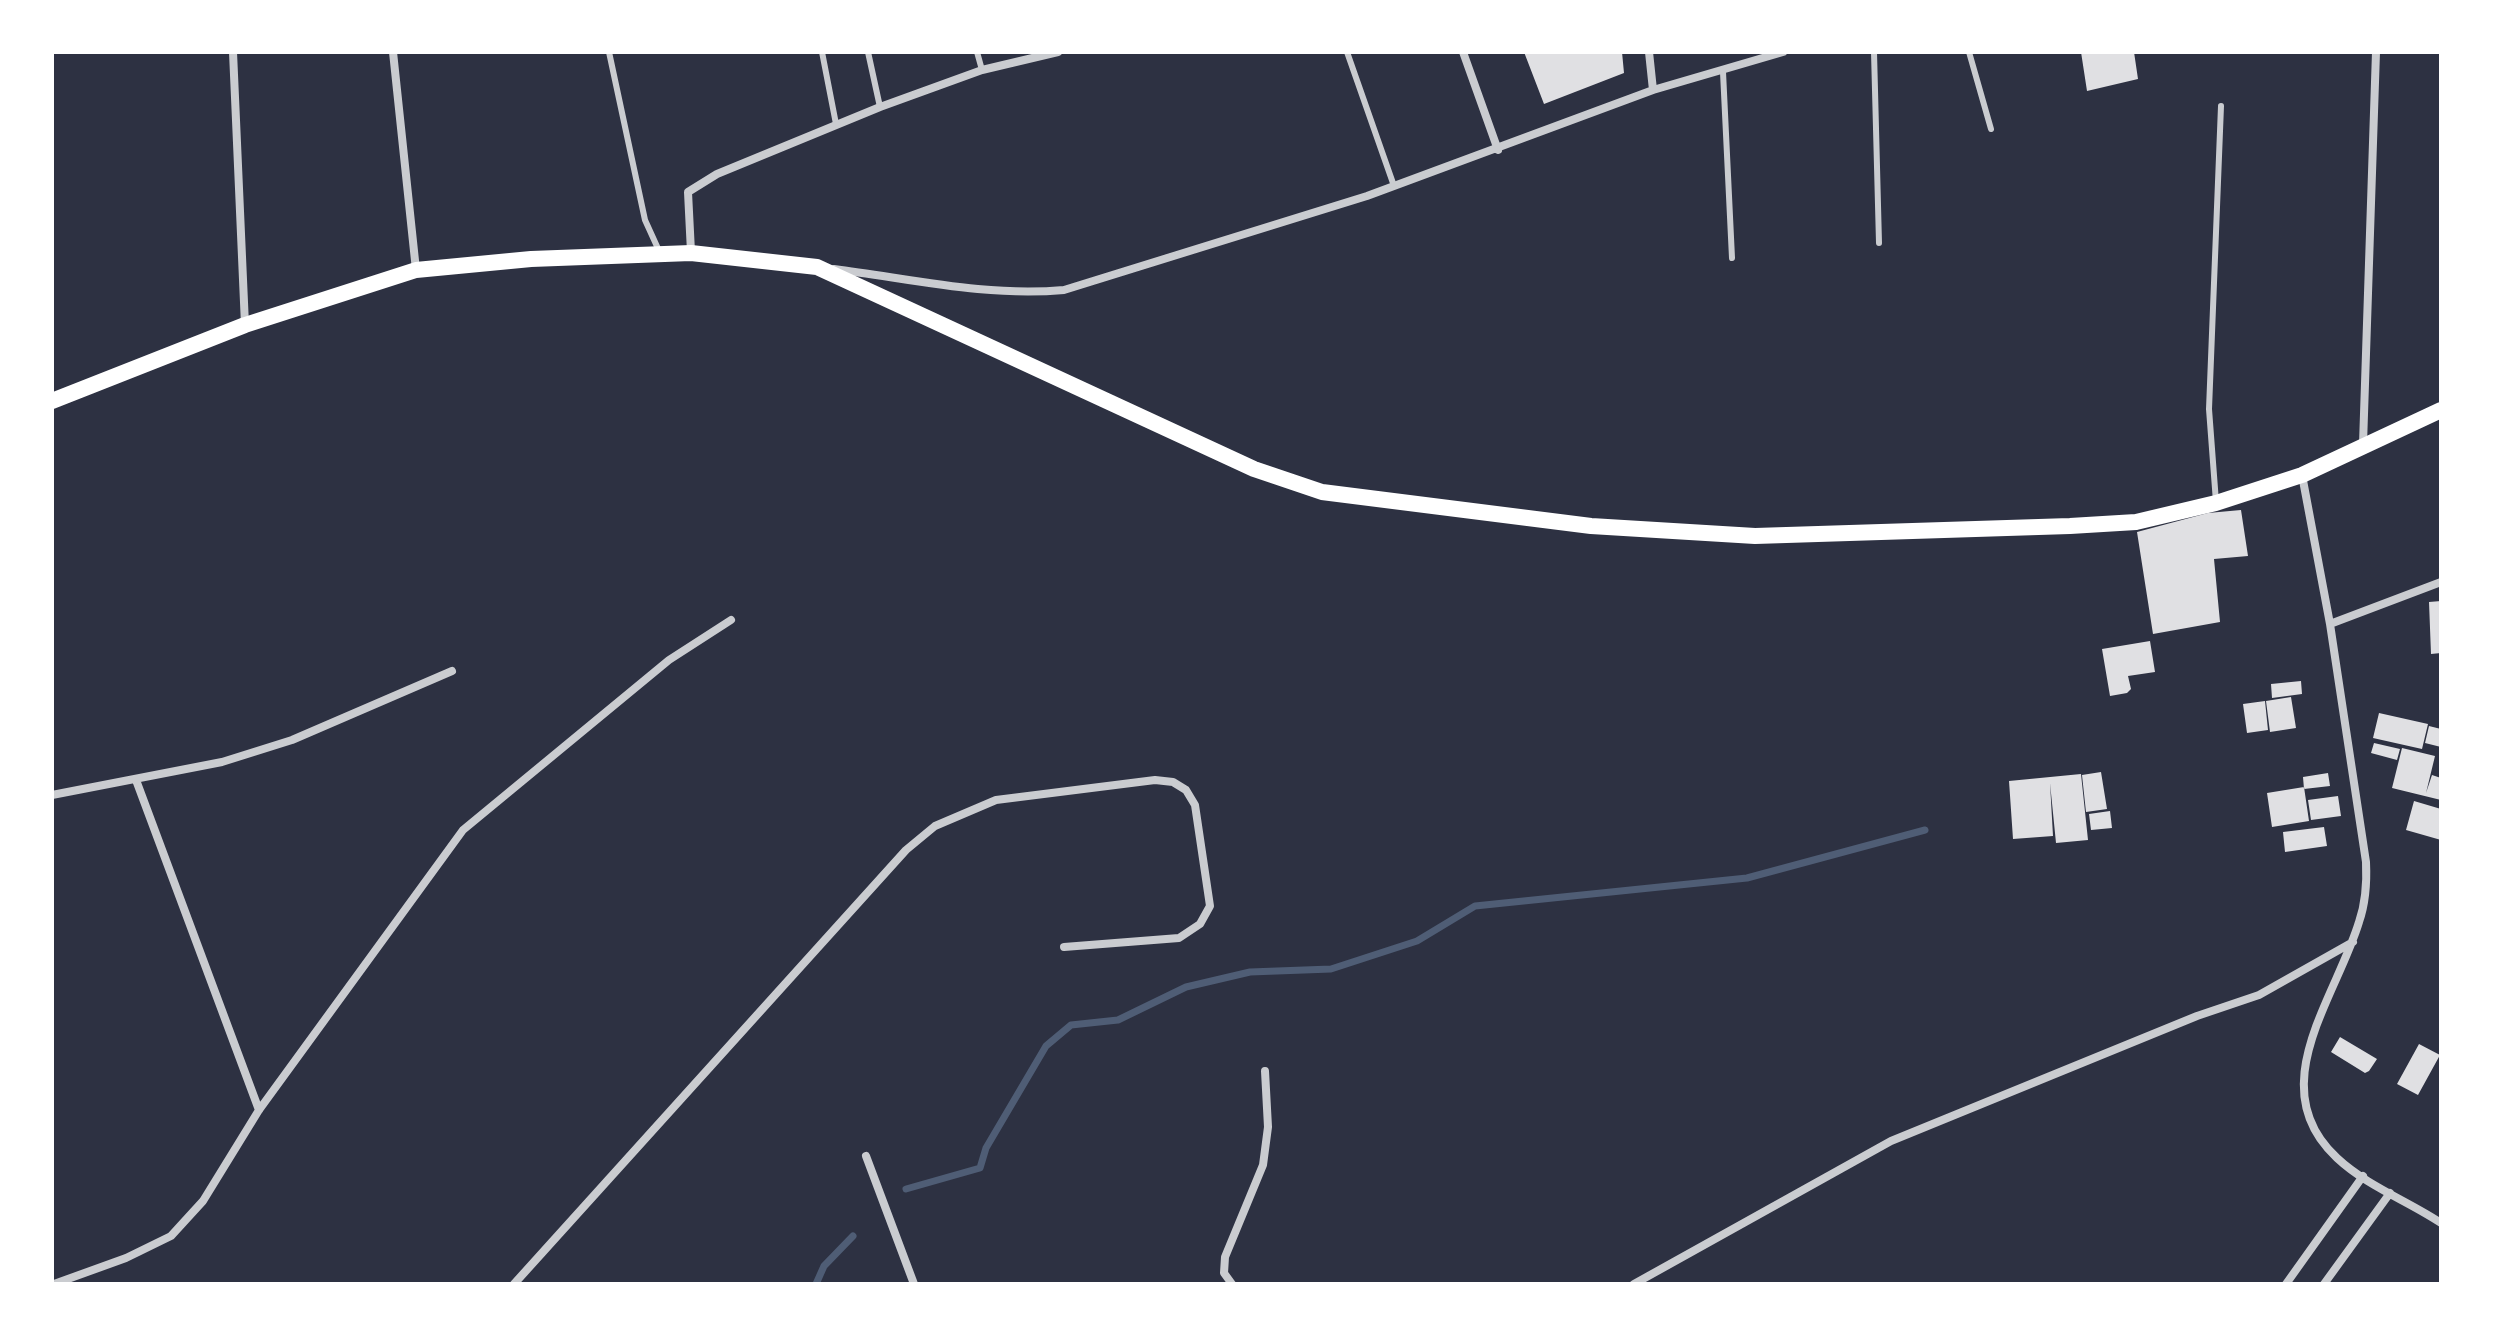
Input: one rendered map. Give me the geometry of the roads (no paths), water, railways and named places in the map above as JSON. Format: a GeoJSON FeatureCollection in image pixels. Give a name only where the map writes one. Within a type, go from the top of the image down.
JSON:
{"type":"FeatureCollection","features":[{"type":"Feature","properties":{"kind":"main road"},"geometry":{"type":"LineString","coordinates":[[52,401],[245,325],[416,270],[531,259],[691,253],[817,267],[1254,469],[1322,492],[1591,526],[1755,536],[2136,522],[2216,503],[2302,475],[2441,410]]}},
{"type":"Feature","properties":{"kind":"street"},"geometry":{"type":"LineString","coordinates":[[233,52],[245,325]]}},
{"type":"Feature","properties":{"kind":"street"},"geometry":{"type":"LineString","coordinates":[[393,52],[416,270]]}},
{"type":"Feature","properties":{"kind":"street"},"geometry":{"type":"LineString","coordinates":[[1463,52],[1498,150]]}},
{"type":"Feature","properties":{"kind":"street"},"geometry":{"type":"LineString","coordinates":[[1649,52],[1653,90]]}},
{"type":"Feature","properties":{"kind":"street"},"geometry":{"type":"LineString","coordinates":[[817,267],[938,287],[1024,294],[1064,290],[1394,186],[1653,90],[1783,52]]}},
{"type":"Feature","properties":{"kind":"street"},"geometry":{"type":"LineString","coordinates":[[2363,444],[2376,52]]}},
{"type":"Feature","properties":{"kind":"street"},"geometry":{"type":"LineString","coordinates":[[691,253],[688,192],[717,174],[836,124],[982,70],[1054,53]]}},
{"type":"Feature","properties":{"kind":"street"},"geometry":{"type":"LineString","coordinates":[[2302,475],[2330,624],[2366,862],[2367,893],[2353,942],[2315,1026],[2304,1084],[2305,1107],[2321,1142],[2363,1176],[2441,1223]]}},
{"type":"Feature","properties":{"kind":"street"},"geometry":{"type":"LineString","coordinates":[[2330,624],[2441,582]]}},
{"type":"Feature","properties":{"kind":"street"},"geometry":{"type":"LineString","coordinates":[[54,1284],[126,1258],[171,1236],[203,1201],[259,1110],[463,830],[669,660],[731,620]]}},
{"type":"Feature","properties":{"kind":"street"},"geometry":{"type":"LineString","coordinates":[[52,795],[222,762],[292,740],[452,671]]}},
{"type":"Feature","properties":{"kind":"street"},"geometry":{"type":"LineString","coordinates":[[136,780],[259,1110]]}},
{"type":"Feature","properties":{"kind":"street"},"geometry":{"type":"LineString","coordinates":[[514,1284],[643,1146],[709,1065],[906,850],[935,826],[996,800],[1155,780],[1173,782],[1186,790],[1195,805],[1210,906],[1200,924],[1179,938],[1064,947]]}},
{"type":"Feature","properties":{"kind":"street"},"geometry":{"type":"LineString","coordinates":[[1634,1284],[1891,1141],[2197,1016],[2259,995],[2353,942]]}},
{"type":"Feature","properties":{"kind":"street"},"geometry":{"type":"LineString","coordinates":[[1232,1284],[1224,1273],[1225,1257],[1263,1165],[1267,1147],[1265,1071]]}},
{"type":"Feature","properties":{"kind":"street"},"geometry":{"type":"LineString","coordinates":[[866,1156],[914,1284]]}},
{"type":"Feature","properties":{"kind":"street"},"geometry":{"type":"LineString","coordinates":[[2286,1284],[2363,1176]]}},
{"type":"Feature","properties":{"kind":"street"},"geometry":{"type":"LineString","coordinates":[[2324,1284],[2390,1193]]}},
{"type":"Feature","properties":{"kind":"lane"},"geometry":{"type":"LineString","coordinates":[[609,52],[645,220],[660,254]]}},
{"type":"Feature","properties":{"kind":"lane"},"geometry":{"type":"LineString","coordinates":[[822,52],[836,124]]}},
{"type":"Feature","properties":{"kind":"lane"},"geometry":{"type":"LineString","coordinates":[[868,52],[880,107]]}},
{"type":"Feature","properties":{"kind":"lane"},"geometry":{"type":"LineString","coordinates":[[977,52],[982,70]]}},
{"type":"Feature","properties":{"kind":"lane"},"geometry":{"type":"LineString","coordinates":[[1347,52],[1394,186]]}},
{"type":"Feature","properties":{"kind":"lane"},"geometry":{"type":"LineString","coordinates":[[1874,52],[1879,243]]}},
{"type":"Feature","properties":{"kind":"lane"},"geometry":{"type":"LineString","coordinates":[[1969,52],[1991,129]]}},
{"type":"Feature","properties":{"kind":"lane"},"geometry":{"type":"LineString","coordinates":[[1723,72],[1732,258]]}},
{"type":"Feature","properties":{"kind":"lane"},"geometry":{"type":"LineString","coordinates":[[2216,503],[2209,409],[2221,106]]}},
{"type":"Feature","properties":{"kind":"waterway"},"geometry":{"type":"LineString","coordinates":[[906,1189],[980,1168],[986,1148],[1046,1046],[1071,1025],[1118,1020],[1186,987],[1250,972],[1331,969],[1417,941],[1475,906],[1747,878],[1925,830]]}},
{"type":"Feature","properties":{"kind":"waterway"},"geometry":{"type":"LineString","coordinates":[[816,1284],[824,1266],[853,1236]]}}]}
